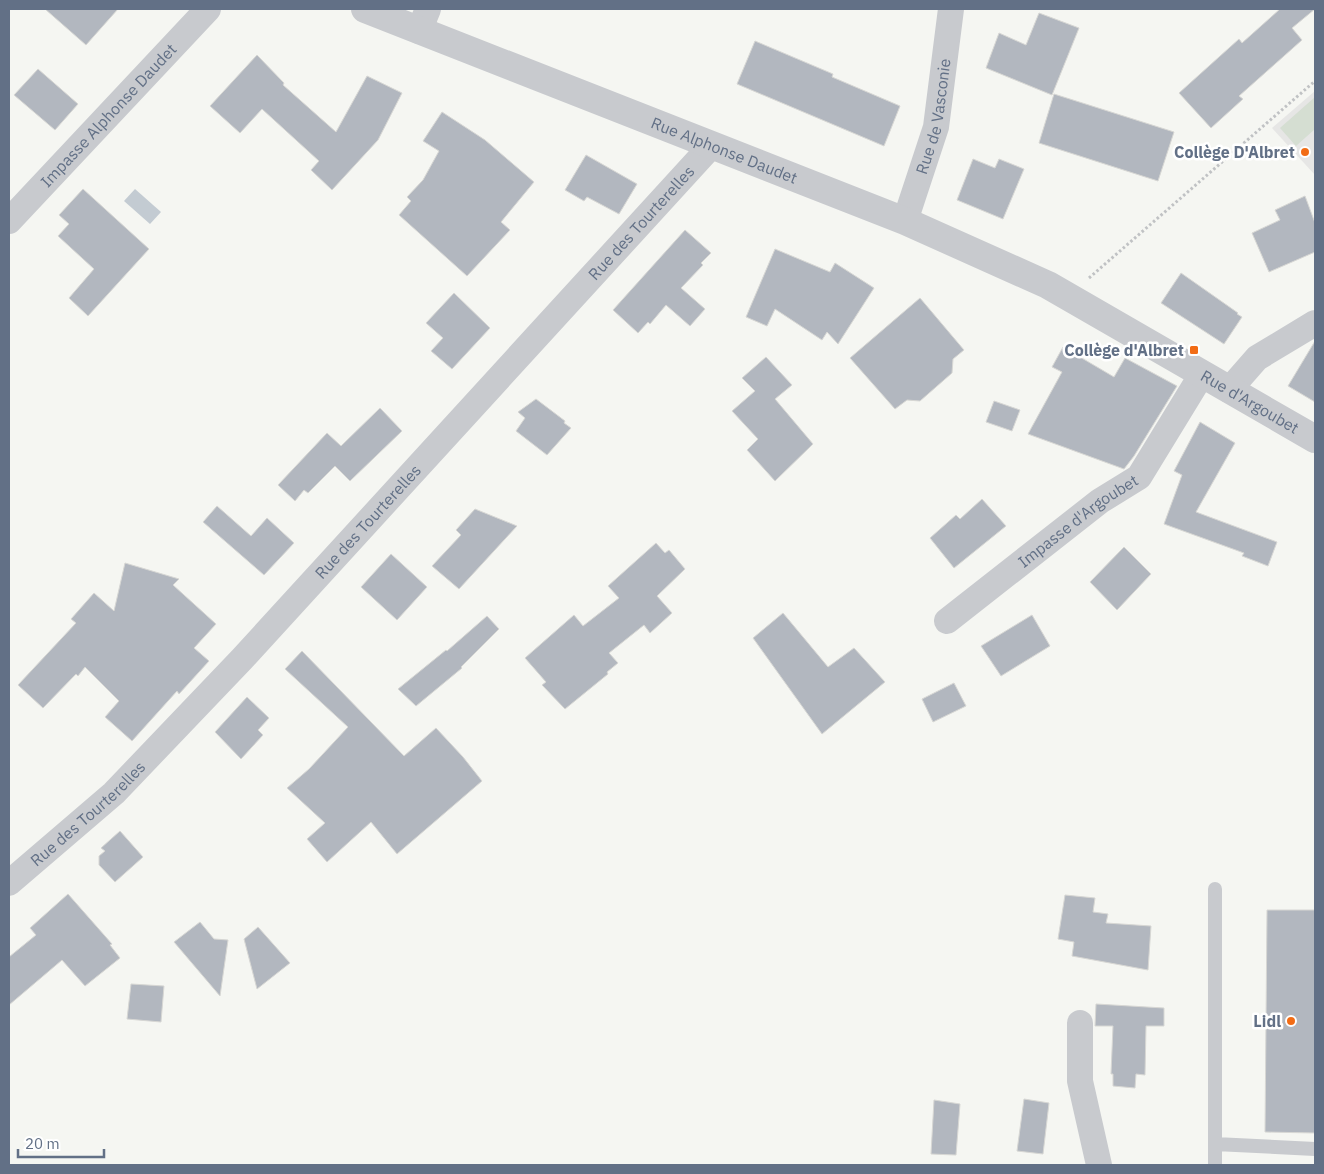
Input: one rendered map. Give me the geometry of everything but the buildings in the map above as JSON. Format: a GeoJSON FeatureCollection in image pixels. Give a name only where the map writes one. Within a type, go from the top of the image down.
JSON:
{"type":"FeatureCollection","features":[{"type":"Feature","properties":{"kind":"street","name":"Impasse Alphonse Daudet"},"geometry":{"type":"LineString","coordinates":[[9,221],[208,9]]}},
{"type":"Feature","properties":{"kind":"street","name":"Rue Alphonse Daudet"},"geometry":{"type":"LineString","coordinates":[[365,9],[424,20],[712,145],[904,221],[1048,285],[1082,294]]}},
{"type":"Feature","properties":{"kind":"street","name":"Rue de Vasconie"},"geometry":{"type":"LineString","coordinates":[[904,221],[936,127],[951,9]]}},
{"type":"Feature","properties":{"kind":"street","name":"Rue des Tourterelles"},"geometry":{"type":"LineString","coordinates":[[9,883],[114,793],[242,659],[712,145]]}},
{"type":"Feature","properties":{"kind":"street","name":"Rue d'Argoubet"},"geometry":{"type":"LineString","coordinates":[[1082,294],[1202,374],[1315,439]]}},
{"type":"Feature","properties":{"kind":"street"},"geometry":{"type":"LineString","coordinates":[[1229,390],[1256,358],[1315,323]]}},
{"type":"Feature","properties":{"kind":"street","name":"Impasse d'Argoubet"},"geometry":{"type":"LineString","coordinates":[[947,621],[1100,501],[1139,477],[1202,374]]}},
{"type":"Feature","properties":{"kind":"street"},"geometry":{"type":"LineString","coordinates":[[1080,1023],[1080,1082],[1099,1165]]}},
{"type":"Feature","properties":{"kind":"lane"},"geometry":{"type":"LineString","coordinates":[[1214,1165],[1216,889]]}},
{"type":"Feature","properties":{"kind":"lane"},"geometry":{"type":"LineString","coordinates":[[1215,1144],[1315,1149]]}},
{"type":"Feature","properties":{"kind":"path"},"geometry":{"type":"LineString","coordinates":[[1082,294],[1315,81]]}},
{"type":"Feature","properties":{"kind":"shaded area","name":"Collège D'Albret"},"geometry":{"type":"Polygon","coordinates":[[[1315,91],[1315,175],[1272,128],[1315,91]]]}},
{"type":"Feature","properties":{"kind":"shaded area"},"geometry":{"type":"Polygon","coordinates":[[[1315,97],[1315,129],[1296,146],[1280,128],[1315,97]]]}},
{"type":"Feature","properties":{"kind":"shaded area"},"geometry":{"type":"Polygon","coordinates":[[[135,189],[161,212],[150,224],[124,201],[135,189]]]}},
{"type":"Feature","properties":{"kind":"place","name":"Collège D'Albret"},"geometry":{"type":"Point","coordinates":[1305,152]}},
{"type":"Feature","properties":{"kind":"place","name":"Collège d'Albret"},"geometry":{"type":"Point","coordinates":[1194,350]}},
{"type":"Feature","properties":{"kind":"place","name":"Lidl"},"geometry":{"type":"Point","coordinates":[1291,1021]}}]}
